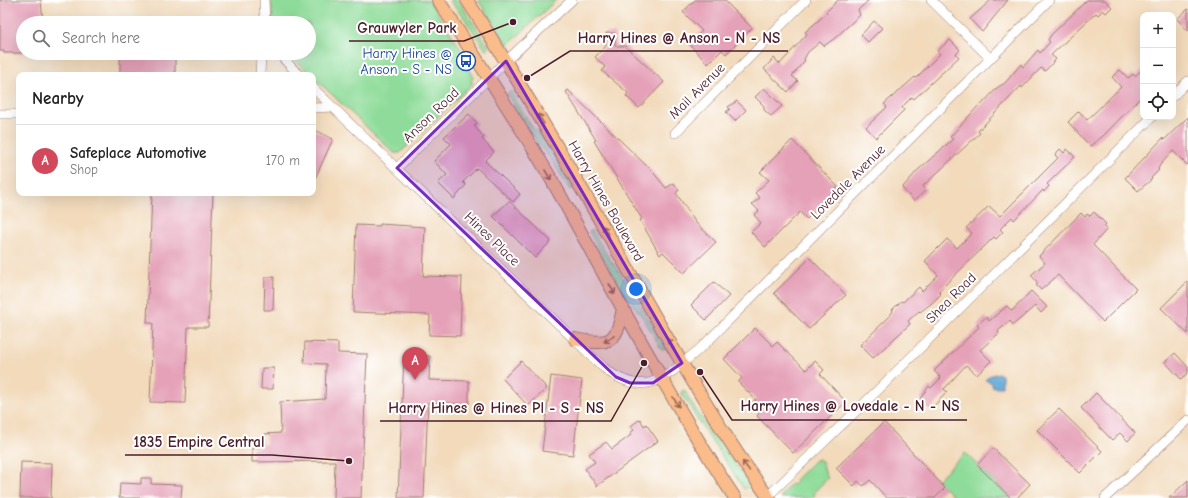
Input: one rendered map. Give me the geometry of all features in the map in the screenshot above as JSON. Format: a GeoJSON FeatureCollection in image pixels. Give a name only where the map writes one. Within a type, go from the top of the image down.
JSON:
{"type":"FeatureCollection","features":[{"type":"Feature","properties":{"kind":"main road"},"geometry":{"type":"LineString","coordinates":[[438,0],[489,78],[570,212],[662,378],[735,498]]}},
{"type":"Feature","properties":{"kind":"main road","name":"Harry Hines Boulevard"},"geometry":{"type":"LineString","coordinates":[[467,0],[506,61],[720,427],[767,497]]}},
{"type":"Feature","properties":{"kind":"main road"},"geometry":{"type":"LineString","coordinates":[[570,212],[589,202]]}},
{"type":"Feature","properties":{"kind":"main road"},"geometry":{"type":"LineString","coordinates":[[575,339],[602,342],[613,338],[620,326],[623,308]]}},
{"type":"Feature","properties":{"kind":"street"},"geometry":{"type":"LineString","coordinates":[[264,0],[265,16]]}},
{"type":"Feature","properties":{"kind":"street","name":"Anson Road"},"geometry":{"type":"LineString","coordinates":[[397,168],[506,61],[572,0]]}},
{"type":"Feature","properties":{"kind":"street","name":"Mail Avenue"},"geometry":{"type":"LineString","coordinates":[[675,133],[806,0]]}},
{"type":"Feature","properties":{"kind":"street"},"geometry":{"type":"LineString","coordinates":[[931,0],[990,58]]}},
{"type":"Feature","properties":{"kind":"street","name":"Lovedale Avenue"},"geometry":{"type":"LineString","coordinates":[[662,378],[682,363],[713,335],[1049,0]]}},
{"type":"Feature","properties":{"kind":"street"},"geometry":{"type":"LineString","coordinates":[[260,72],[261,60]]}},
{"type":"Feature","properties":{"kind":"street"},"geometry":{"type":"LineString","coordinates":[[285,60],[296,72]]}},
{"type":"Feature","properties":{"kind":"street"},"geometry":{"type":"LineString","coordinates":[[1176,93],[1188,82]]}},
{"type":"Feature","properties":{"kind":"street","name":"Hines Place"},"geometry":{"type":"LineString","coordinates":[[316,91],[616,378],[642,384],[654,382],[662,378]]}},
{"type":"Feature","properties":{"kind":"street"},"geometry":{"type":"LineString","coordinates":[[316,108],[333,107]]}},
{"type":"Feature","properties":{"kind":"street"},"geometry":{"type":"LineString","coordinates":[[0,114],[16,114]]}},
{"type":"Feature","properties":{"kind":"street","name":"Shea Road"},"geometry":{"type":"LineString","coordinates":[[767,497],[880,388],[1149,120]]}},
{"type":"Feature","properties":{"kind":"street"},"geometry":{"type":"LineString","coordinates":[[1104,498],[1188,420]]}},
{"type":"Feature","properties":{"kind":"highlighted area"},"geometry":{"type":"Polygon","coordinates":[[[506,61],[682,363],[653,383],[630,383],[616,377],[397,168],[506,61]]]}},
{"type":"Feature","properties":{"kind":"green space"},"geometry":{"type":"Polygon","coordinates":[[[271,0],[429,0],[466,57],[462,57],[464,65],[467,64],[473,76],[471,82],[473,83],[400,153],[394,153],[316,79],[316,72],[308,72],[295,60],[316,60],[316,16],[272,16],[271,0]]]}},
{"type":"Feature","properties":{"kind":"green space"},"geometry":{"type":"Polygon","coordinates":[[[449,0],[458,0],[489,47],[486,50],[463,16],[449,0]]]}},
{"type":"Feature","properties":{"kind":"green space"},"geometry":{"type":"Polygon","coordinates":[[[478,0],[556,0],[508,45],[478,0]]]}},
{"type":"Feature","properties":{"kind":"green space"},"geometry":{"type":"Polygon","coordinates":[[[511,91],[530,124],[550,147],[574,188],[570,190],[554,163],[538,144],[507,94],[511,91]]]}},
{"type":"Feature","properties":{"kind":"green space"},"geometry":{"type":"Polygon","coordinates":[[[592,230],[608,257],[628,284],[666,349],[662,350],[644,319],[621,289],[589,232],[592,230]]]}},
{"type":"Feature","properties":{"kind":"green space"},"geometry":{"type":"Polygon","coordinates":[[[684,390],[707,427],[750,485],[744,489],[688,405],[681,392],[684,390]]]}},
{"type":"Feature","properties":{"kind":"green space"},"geometry":{"type":"Polygon","coordinates":[[[965,453],[1011,498],[955,498],[937,480],[965,453]]]}},
{"type":"Feature","properties":{"kind":"green space"},"geometry":{"type":"Polygon","coordinates":[[[819,459],[828,478],[816,490],[813,498],[781,498],[782,494],[791,484],[793,485],[796,482],[795,480],[815,460],[819,459]]]}},
{"type":"Feature","properties":{"kind":"water"},"geometry":{"type":"Polygon","coordinates":[[[998,373],[1002,375],[1002,387],[993,387],[991,382],[985,380],[989,376],[998,373]]]}},
{"type":"Feature","properties":{"kind":"building"},"geometry":{"type":"Polygon","coordinates":[[[0,0],[41,0],[42,16],[16,16],[16,53],[4,53],[4,51],[0,51],[0,0]]]}},
{"type":"Feature","properties":{"kind":"building"},"geometry":{"type":"Polygon","coordinates":[[[695,0],[724,0],[752,28],[726,54],[722,50],[708,64],[689,44],[702,31],[683,12],[695,0]]]}},
{"type":"Feature","properties":{"kind":"building"},"geometry":{"type":"Polygon","coordinates":[[[838,0],[869,0],[858,10],[860,15],[835,38],[824,46],[820,42],[808,52],[804,59],[805,60],[792,76],[798,81],[788,92],[764,69],[774,58],[780,64],[807,34],[805,32],[827,13],[826,12],[838,0]]]}},
{"type":"Feature","properties":{"kind":"building"},"geometry":{"type":"Polygon","coordinates":[[[991,0],[1008,0],[982,32],[970,19],[991,0]]]}},
{"type":"Feature","properties":{"kind":"building"},"geometry":{"type":"Polygon","coordinates":[[[1087,0],[1105,0],[1112,7],[1106,13],[1103,10],[1098,15],[1096,13],[1051,55],[1056,59],[1045,71],[1041,68],[1022,88],[1021,86],[978,131],[980,133],[923,186],[926,190],[914,201],[902,188],[918,170],[953,139],[950,137],[980,104],[981,105],[998,87],[1005,83],[1021,64],[1023,67],[1038,50],[1040,53],[1050,42],[1048,40],[1051,35],[1087,0]]]}},
{"type":"Feature","properties":{"kind":"building"},"geometry":{"type":"Polygon","coordinates":[[[1188,9],[1188,31],[1177,19],[1188,9]]]}},
{"type":"Feature","properties":{"kind":"building"},"geometry":{"type":"Polygon","coordinates":[[[874,21],[882,28],[868,42],[861,35],[874,21]]]}},
{"type":"Feature","properties":{"kind":"building"},"geometry":{"type":"Polygon","coordinates":[[[606,33],[615,33],[615,46],[625,46],[664,82],[639,108],[626,96],[628,93],[602,71],[605,67],[595,57],[606,46],[606,33]]]}},
{"type":"Feature","properties":{"kind":"building"},"geometry":{"type":"Polygon","coordinates":[[[950,40],[960,50],[956,54],[959,57],[914,99],[912,97],[902,107],[904,110],[876,138],[866,127],[887,107],[884,104],[915,77],[916,78],[940,54],[937,51],[950,40]]]}},
{"type":"Feature","properties":{"kind":"building"},"geometry":{"type":"Polygon","coordinates":[[[120,60],[175,60],[175,72],[120,72],[120,60]]]}},
{"type":"Feature","properties":{"kind":"building"},"geometry":{"type":"Polygon","coordinates":[[[1120,70],[1128,78],[1133,74],[1135,76],[1140,72],[1140,98],[1103,136],[1090,146],[1068,122],[1079,111],[1087,120],[1121,87],[1112,77],[1120,70]]]}},
{"type":"Feature","properties":{"kind":"building"},"geometry":{"type":"Polygon","coordinates":[[[764,88],[782,106],[771,116],[764,110],[764,106],[755,97],[764,88]]]}},
{"type":"Feature","properties":{"kind":"building"},"geometry":{"type":"Polygon","coordinates":[[[568,90],[652,171],[666,188],[674,183],[679,190],[676,193],[696,223],[716,242],[684,273],[663,252],[660,255],[640,220],[642,219],[566,92],[568,90]]]}},
{"type":"Feature","properties":{"kind":"building"},"geometry":{"type":"Polygon","coordinates":[[[737,101],[746,110],[735,121],[726,112],[730,109],[728,107],[737,101]]]}},
{"type":"Feature","properties":{"kind":"building"},"geometry":{"type":"Polygon","coordinates":[[[469,114],[477,123],[474,126],[484,137],[482,139],[494,152],[485,161],[520,194],[513,202],[477,168],[463,182],[466,185],[454,199],[438,183],[447,175],[434,161],[451,144],[444,137],[469,114]]]}},
{"type":"Feature","properties":{"kind":"building"},"geometry":{"type":"Polygon","coordinates":[[[1188,117],[1188,166],[1173,151],[1160,165],[1159,170],[1151,178],[1152,179],[1138,191],[1125,178],[1163,138],[1164,140],[1188,117]]]}},
{"type":"Feature","properties":{"kind":"building"},"geometry":{"type":"Polygon","coordinates":[[[316,130],[333,139],[316,176],[316,130]]]}},
{"type":"Feature","properties":{"kind":"building"},"geometry":{"type":"Polygon","coordinates":[[[792,140],[838,187],[807,219],[800,212],[765,247],[751,232],[761,223],[754,215],[759,211],[752,204],[760,198],[755,193],[769,180],[760,172],[792,140]]]}},
{"type":"Feature","properties":{"kind":"building"},"geometry":{"type":"Polygon","coordinates":[[[1060,149],[1064,153],[1067,149],[1075,157],[1047,184],[1049,186],[1044,192],[1043,190],[1014,220],[1012,217],[1000,229],[1003,232],[996,239],[994,237],[944,286],[939,292],[941,294],[932,303],[920,312],[919,311],[908,321],[910,324],[873,358],[860,345],[889,317],[893,311],[892,310],[901,301],[903,302],[919,287],[922,291],[938,275],[925,261],[947,239],[957,248],[972,233],[966,228],[989,206],[1000,216],[1058,158],[1055,155],[1060,149]]]}},
{"type":"Feature","properties":{"kind":"building"},"geometry":{"type":"Polygon","coordinates":[[[152,196],[213,196],[208,327],[188,327],[185,403],[150,402],[153,323],[147,323],[152,196]]]}},
{"type":"Feature","properties":{"kind":"building"},"geometry":{"type":"Polygon","coordinates":[[[509,201],[551,241],[535,258],[493,216],[509,201]]]}},
{"type":"Feature","properties":{"kind":"building"},"geometry":{"type":"Polygon","coordinates":[[[1094,212],[1106,224],[1104,226],[1107,229],[1093,245],[1136,289],[1103,322],[1058,275],[1041,290],[1036,285],[1038,283],[1031,275],[1045,263],[1039,256],[1081,213],[1085,217],[1087,214],[1090,216],[1094,212]]]}},
{"type":"Feature","properties":{"kind":"building"},"geometry":{"type":"Polygon","coordinates":[[[380,224],[425,227],[423,276],[462,277],[460,336],[429,335],[430,315],[353,312],[356,225],[380,226],[380,224]]]}},
{"type":"Feature","properties":{"kind":"building"},"geometry":{"type":"Polygon","coordinates":[[[810,258],[846,295],[809,329],[774,293],[810,258]]]}},
{"type":"Feature","properties":{"kind":"building"},"geometry":{"type":"Polygon","coordinates":[[[265,277],[274,277],[273,310],[264,310],[265,277]]]}},
{"type":"Feature","properties":{"kind":"building"},"geometry":{"type":"Polygon","coordinates":[[[1188,281],[1188,334],[1161,308],[1188,281]]]}},
{"type":"Feature","properties":{"kind":"building"},"geometry":{"type":"Polygon","coordinates":[[[714,282],[729,296],[706,320],[691,305],[714,282]]]}},
{"type":"Feature","properties":{"kind":"building"},"geometry":{"type":"Polygon","coordinates":[[[1031,291],[1047,307],[1041,313],[1035,306],[1013,325],[1010,321],[998,331],[999,333],[980,350],[991,361],[977,375],[966,365],[944,389],[947,392],[931,409],[920,399],[929,386],[931,388],[941,378],[934,371],[979,327],[977,325],[986,317],[989,321],[1007,306],[1012,311],[1031,291]]]}},
{"type":"Feature","properties":{"kind":"building"},"geometry":{"type":"Polygon","coordinates":[[[755,328],[773,346],[777,342],[806,370],[815,361],[824,370],[820,374],[846,402],[793,453],[757,416],[759,413],[751,404],[756,400],[738,382],[742,378],[724,359],[755,328]]]}},
{"type":"Feature","properties":{"kind":"building"},"geometry":{"type":"Polygon","coordinates":[[[305,342],[338,343],[338,353],[367,354],[361,498],[334,498],[335,461],[252,462],[252,448],[261,447],[261,444],[266,444],[265,434],[281,433],[280,402],[325,399],[326,364],[304,363],[305,342]]]}},
{"type":"Feature","properties":{"kind":"building"},"geometry":{"type":"Polygon","coordinates":[[[1175,353],[1188,367],[1188,373],[1181,379],[1165,362],[1175,353]]]}},
{"type":"Feature","properties":{"kind":"building"},"geometry":{"type":"Polygon","coordinates":[[[404,355],[430,356],[429,380],[469,381],[469,404],[428,402],[424,498],[398,498],[404,355]]]}},
{"type":"Feature","properties":{"kind":"building"},"geometry":{"type":"Polygon","coordinates":[[[521,361],[547,388],[528,406],[503,379],[521,361]]]}},
{"type":"Feature","properties":{"kind":"building"},"geometry":{"type":"Polygon","coordinates":[[[262,368],[274,368],[273,389],[261,389],[262,368]]]}},
{"type":"Feature","properties":{"kind":"building"},"geometry":{"type":"Polygon","coordinates":[[[551,376],[582,380],[573,455],[542,451],[551,376]]]}},
{"type":"Feature","properties":{"kind":"building"},"geometry":{"type":"Polygon","coordinates":[[[1096,393],[1135,433],[1128,441],[1120,433],[1112,440],[1081,408],[1096,393]]]}},
{"type":"Feature","properties":{"kind":"building"},"geometry":{"type":"Polygon","coordinates":[[[1059,409],[1102,451],[1080,473],[1037,430],[1059,409]]]}},
{"type":"Feature","properties":{"kind":"building"},"geometry":{"type":"Polygon","coordinates":[[[640,419],[644,426],[646,424],[658,441],[597,486],[585,469],[595,462],[589,454],[606,442],[612,449],[631,435],[630,433],[634,430],[631,426],[640,419]]]}},
{"type":"Feature","properties":{"kind":"building"},"geometry":{"type":"Polygon","coordinates":[[[884,422],[945,488],[935,498],[887,498],[870,480],[863,486],[858,481],[854,486],[836,468],[884,422]]]}},
{"type":"Feature","properties":{"kind":"building"},"geometry":{"type":"Polygon","coordinates":[[[993,448],[1030,484],[1017,498],[1011,498],[977,465],[993,448]]]}},
{"type":"Feature","properties":{"kind":"building"},"geometry":{"type":"Polygon","coordinates":[[[21,462],[52,463],[51,498],[20,498],[21,462]]]}},
{"type":"Feature","properties":{"kind":"building"},"geometry":{"type":"Polygon","coordinates":[[[141,478],[151,478],[151,484],[182,485],[181,498],[119,498],[120,483],[141,484],[141,478]]]}},
{"type":"Feature","properties":{"kind":"building"},"geometry":{"type":"Polygon","coordinates":[[[1188,480],[1188,498],[1169,498],[1188,480]]]}},
{"type":"Feature","properties":{"kind":"place","name":"Grauwyler Park"},"geometry":{"type":"Point","coordinates":[513,22]}},
{"type":"Feature","properties":{"kind":"place","name":"Harry Hines @ Anson - S - NS"},"geometry":{"type":"Point","coordinates":[466,61]}},
{"type":"Feature","properties":{"kind":"place","name":"Harry Hines @ Anson - N - NS"},"geometry":{"type":"Point","coordinates":[527,78]}},
{"type":"Feature","properties":{"kind":"place","name":"Harry Hines @ Hines Pl - S - NS"},"geometry":{"type":"Point","coordinates":[644,363]}},
{"type":"Feature","properties":{"kind":"place","name":"Harry Hines @ Lovedale - N - NS"},"geometry":{"type":"Point","coordinates":[700,372]}},
{"type":"Feature","properties":{"kind":"place","name":"Safeplace Automotive"},"geometry":{"type":"Point","coordinates":[415,380]}},
{"type":"Feature","properties":{"kind":"place","name":"1835 Empire Central"},"geometry":{"type":"Point","coordinates":[349,461]}}]}
